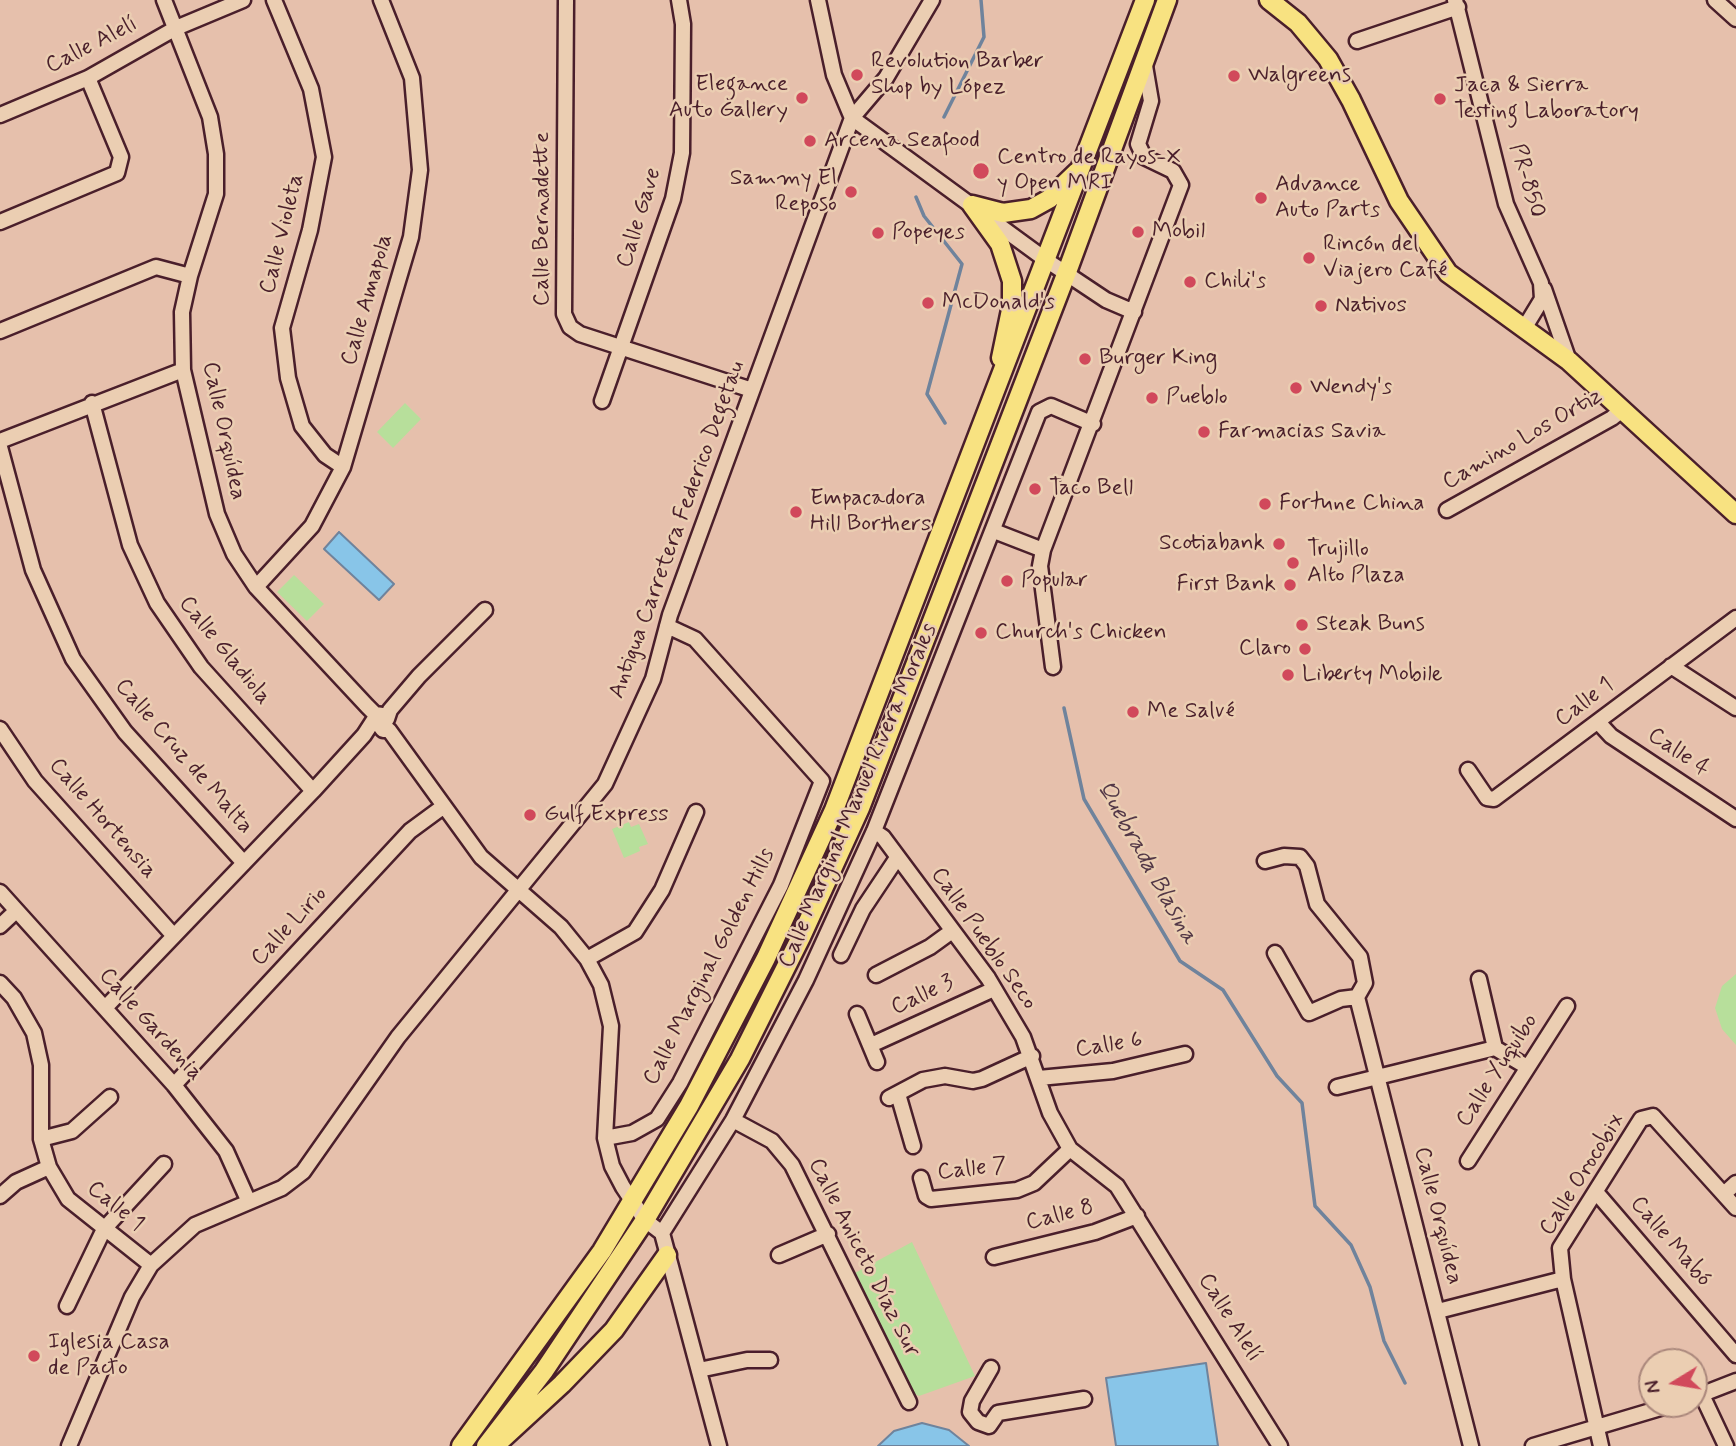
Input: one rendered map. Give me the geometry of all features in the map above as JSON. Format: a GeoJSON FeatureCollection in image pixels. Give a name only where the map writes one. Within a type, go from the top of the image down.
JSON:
{"type":"FeatureCollection","features":[{"type":"Feature","properties":{"kind":"main road"},"geometry":{"type":"LineString","coordinates":[[486,1446],[544,1371],[645,1220],[740,1059],[860,808],[1067,272],[1167,0]]}},
{"type":"Feature","properties":{"kind":"main road"},"geometry":{"type":"LineString","coordinates":[[1158,23],[1178,0]]}},
{"type":"Feature","properties":{"kind":"main road"},"geometry":{"type":"LineString","coordinates":[[1269,0],[1298,23],[1328,59],[1351,100],[1399,201],[1448,274],[1569,361],[1736,514]]}},
{"type":"Feature","properties":{"kind":"main road"},"geometry":{"type":"LineString","coordinates":[[461,1446],[602,1251],[689,1106],[747,995],[834,810],[1084,165],[1143,3]]}},
{"type":"Feature","properties":{"kind":"main road"},"geometry":{"type":"LineString","coordinates":[[972,205],[1003,213],[1031,209],[1049,199],[1084,165]]}},
{"type":"Feature","properties":{"kind":"main road"},"geometry":{"type":"LineString","coordinates":[[972,205],[1000,244],[1012,281],[1012,305],[995,396]]}},
{"type":"Feature","properties":{"kind":"main road"},"geometry":{"type":"LineString","coordinates":[[493,1446],[562,1384],[614,1330],[667,1255]]}},
{"type":"Feature","properties":{"kind":"street","name":"Calle Orquídea"},"geometry":{"type":"LineString","coordinates":[[164,0],[210,117],[217,166],[216,194],[190,276],[182,312],[183,370],[217,514],[234,554],[256,587],[362,701],[377,702],[383,721]]}},
{"type":"Feature","properties":{"kind":"street","name":"Calle Alelí"},"geometry":{"type":"LineString","coordinates":[[0,114],[88,78],[176,28],[243,0]]}},
{"type":"Feature","properties":{"kind":"street","name":"Calle Violeta"},"geometry":{"type":"LineString","coordinates":[[274,0],[311,89],[324,157],[310,230],[282,328],[288,378],[302,426],[326,455],[343,467]]}},
{"type":"Feature","properties":{"kind":"street","name":"Calle Amapola"},"geometry":{"type":"LineString","coordinates":[[256,587],[312,526],[343,467],[411,237],[420,170],[412,78],[381,0]]}},
{"type":"Feature","properties":{"kind":"street","name":"Calle Bernadette"},"geometry":{"type":"LineString","coordinates":[[566,0],[564,314],[570,327],[580,334],[752,390]]}},
{"type":"Feature","properties":{"kind":"street","name":"Calle Gave"},"geometry":{"type":"LineString","coordinates":[[603,401],[673,199],[682,153],[684,23],[679,0]]}},
{"type":"Feature","properties":{"kind":"street"},"geometry":{"type":"LineString","coordinates":[[818,0],[834,75],[852,118],[1046,260],[1107,300],[1133,312]]}},
{"type":"Feature","properties":{"kind":"street","name":"Antigua Carretera Federico Degetau"},"geometry":{"type":"LineString","coordinates":[[69,1446],[132,1297],[151,1265],[195,1225],[248,1200],[282,1188],[303,1172],[398,1037],[605,784],[653,680],[667,626],[852,118],[886,78],[932,0]]}},
{"type":"Feature","properties":{"kind":"street"},"geometry":{"type":"LineString","coordinates":[[1715,0],[1736,19]]}},
{"type":"Feature","properties":{"kind":"street"},"geometry":{"type":"LineString","coordinates":[[1357,41],[1457,3]]}},
{"type":"Feature","properties":{"kind":"street","name":"PR-850"},"geometry":{"type":"LineString","coordinates":[[1457,3],[1506,204],[1541,282],[1569,361]]}},
{"type":"Feature","properties":{"kind":"street"},"geometry":{"type":"LineString","coordinates":[[1053,667],[1040,566],[1043,550],[1093,424],[1181,185],[1173,171],[1144,157],[1138,144],[1151,101],[1144,60]]}},
{"type":"Feature","properties":{"kind":"street"},"geometry":{"type":"LineString","coordinates":[[0,222],[117,173],[121,157],[88,78]]}},
{"type":"Feature","properties":{"kind":"street"},"geometry":{"type":"LineString","coordinates":[[0,331],[156,267],[190,276]]}},
{"type":"Feature","properties":{"kind":"street"},"geometry":{"type":"LineString","coordinates":[[1525,327],[1542,299],[1541,282]]}},
{"type":"Feature","properties":{"kind":"street"},"geometry":{"type":"LineString","coordinates":[[0,444],[92,403],[183,370]]}},
{"type":"Feature","properties":{"kind":"street","name":"Calle Gladiola"},"geometry":{"type":"LineString","coordinates":[[92,403],[130,545],[157,603],[201,667],[313,790]]}},
{"type":"Feature","properties":{"kind":"street","name":"Calle Marginal Manuel Rivera Morales"},"geometry":{"type":"LineString","coordinates":[[662,1233],[733,1119],[806,980],[874,831],[1039,412],[1051,406],[1093,424]]}},
{"type":"Feature","properties":{"kind":"street","name":"Camino Los Ortiz"},"geometry":{"type":"LineString","coordinates":[[1447,510],[1612,418],[1623,409]]}},
{"type":"Feature","properties":{"kind":"street","name":"Calle Cruz de Malta"},"geometry":{"type":"LineString","coordinates":[[0,444],[33,570],[72,659],[125,732],[244,863]]}},
{"type":"Feature","properties":{"kind":"street"},"geometry":{"type":"LineString","coordinates":[[994,531],[1043,550]]}},
{"type":"Feature","properties":{"kind":"street"},"geometry":{"type":"LineString","coordinates":[[105,1008],[365,735],[383,721],[419,676],[485,610]]}},
{"type":"Feature","properties":{"kind":"street","name":"Calle 1"},"geometry":{"type":"LineString","coordinates":[[1468,770],[1487,798],[1494,799],[1736,618]]}},
{"type":"Feature","properties":{"kind":"street","name":"Calle Marginal Golden Hills"},"geometry":{"type":"LineString","coordinates":[[605,1138],[632,1133],[657,1119],[680,1083],[781,884],[822,781],[695,639],[667,626]]}},
{"type":"Feature","properties":{"kind":"street"},"geometry":{"type":"LineString","coordinates":[[1671,666],[1736,708]]}},
{"type":"Feature","properties":{"kind":"street"},"geometry":{"type":"LineString","coordinates":[[383,721],[481,857],[561,927],[587,959],[601,985],[611,1026],[605,1138],[612,1166],[645,1220],[662,1233],[719,1446]]}},
{"type":"Feature","properties":{"kind":"street","name":"Calle 4"},"geometry":{"type":"LineString","coordinates":[[1598,722],[1611,736],[1736,819]]}},
{"type":"Feature","properties":{"kind":"street","name":"Calle Hortensia"},"geometry":{"type":"LineString","coordinates":[[0,729],[35,781],[174,936]]}},
{"type":"Feature","properties":{"kind":"street","name":"Calle Lirio"},"geometry":{"type":"LineString","coordinates":[[174,1085],[410,831],[444,806]]}},
{"type":"Feature","properties":{"kind":"street"},"geometry":{"type":"LineString","coordinates":[[587,959],[635,933],[662,890],[696,812]]}},
{"type":"Feature","properties":{"kind":"street","name":"Calle Pueblo Seco"},"geometry":{"type":"LineString","coordinates":[[874,831],[883,837],[994,989],[1032,1056],[1050,1113],[1070,1149],[1117,1186],[1136,1216]]}},
{"type":"Feature","properties":{"kind":"street"},"geometry":{"type":"LineString","coordinates":[[1265,861],[1284,856],[1300,857],[1307,866],[1317,904],[1360,957],[1365,983],[1357,997],[1341,999],[1309,1013],[1275,953]]}},
{"type":"Feature","properties":{"kind":"street"},"geometry":{"type":"LineString","coordinates":[[841,955],[863,909],[897,858]]}},
{"type":"Feature","properties":{"kind":"street","name":"Calle Gardenia"},"geometry":{"type":"LineString","coordinates":[[0,892],[174,1085],[226,1151],[248,1200]]}},
{"type":"Feature","properties":{"kind":"street"},"geometry":{"type":"LineString","coordinates":[[0,926],[16,911]]}},
{"type":"Feature","properties":{"kind":"street"},"geometry":{"type":"LineString","coordinates":[[876,975],[930,947],[952,931]]}},
{"type":"Feature","properties":{"kind":"street"},"geometry":{"type":"LineString","coordinates":[[1479,979],[1495,1048]]}},
{"type":"Feature","properties":{"kind":"street","name":"Calle 1"},"geometry":{"type":"LineString","coordinates":[[0,983],[14,998],[34,1033],[41,1065],[41,1139],[49,1167],[68,1199],[151,1265]]}},
{"type":"Feature","properties":{"kind":"street","name":"Calle 3"},"geometry":{"type":"LineString","coordinates":[[871,1045],[994,989]]}},
{"type":"Feature","properties":{"kind":"street","name":"Calle Orquídea"},"geometry":{"type":"LineString","coordinates":[[1357,997],[1471,1446]]}},
{"type":"Feature","properties":{"kind":"street","name":"Calle Yuquibo"},"geometry":{"type":"LineString","coordinates":[[1468,1161],[1567,1006]]}},
{"type":"Feature","properties":{"kind":"street"},"geometry":{"type":"LineString","coordinates":[[857,1013],[877,1062]]}},
{"type":"Feature","properties":{"kind":"street"},"geometry":{"type":"LineString","coordinates":[[1337,1087],[1495,1048],[1527,1067]]}},
{"type":"Feature","properties":{"kind":"street","name":"Calle 6"},"geometry":{"type":"LineString","coordinates":[[1039,1078],[1113,1071],[1185,1054]]}},
{"type":"Feature","properties":{"kind":"street"},"geometry":{"type":"LineString","coordinates":[[913,1146],[894,1096],[923,1080],[945,1076],[973,1081],[982,1079],[1032,1056]]}},
{"type":"Feature","properties":{"kind":"street"},"geometry":{"type":"LineString","coordinates":[[41,1139],[72,1131],[110,1097]]}},
{"type":"Feature","properties":{"kind":"street","name":"Calle Orocobix"},"geometry":{"type":"LineString","coordinates":[[1596,1428],[1563,1279],[1560,1248],[1641,1119],[1653,1116],[1724,1194]]}},
{"type":"Feature","properties":{"kind":"street","name":"Calle Aniceto Díaz Sur"},"geometry":{"type":"LineString","coordinates":[[733,1119],[772,1140],[792,1165],[909,1402]]}},
{"type":"Feature","properties":{"kind":"street","name":"Calle 7"},"geometry":{"type":"LineString","coordinates":[[921,1178],[926,1196],[931,1199],[1017,1190],[1034,1183],[1070,1149]]}},
{"type":"Feature","properties":{"kind":"street"},"geometry":{"type":"LineString","coordinates":[[67,1306],[104,1229],[164,1164]]}},
{"type":"Feature","properties":{"kind":"street"},"geometry":{"type":"LineString","coordinates":[[0,1196],[16,1182],[49,1167]]}},
{"type":"Feature","properties":{"kind":"street"},"geometry":{"type":"LineString","coordinates":[[1736,1183],[1724,1194],[1736,1208]]}},
{"type":"Feature","properties":{"kind":"street","name":"Calle Mabó"},"geometry":{"type":"LineString","coordinates":[[1596,1192],[1736,1354]]}},
{"type":"Feature","properties":{"kind":"street","name":"Calle Alelí"},"geometry":{"type":"LineString","coordinates":[[1136,1216],[1280,1446]]}},
{"type":"Feature","properties":{"kind":"street","name":"Calle 8"},"geometry":{"type":"LineString","coordinates":[[994,1257],[1096,1232],[1136,1216]]}},
{"type":"Feature","properties":{"kind":"street"},"geometry":{"type":"LineString","coordinates":[[779,1255],[828,1234]]}},
{"type":"Feature","properties":{"kind":"street"},"geometry":{"type":"LineString","coordinates":[[1438,1311],[1563,1279]]}},
{"type":"Feature","properties":{"kind":"street"},"geometry":{"type":"LineString","coordinates":[[699,1370],[747,1360],[770,1360]]}},
{"type":"Feature","properties":{"kind":"street"},"geometry":{"type":"LineString","coordinates":[[991,1368],[972,1401],[970,1412],[978,1422],[989,1426],[998,1413],[1084,1399]]}},
{"type":"Feature","properties":{"kind":"street"},"geometry":{"type":"LineString","coordinates":[[1708,1392],[1736,1381]]}},
{"type":"Feature","properties":{"kind":"street"},"geometry":{"type":"LineString","coordinates":[[1708,1414],[1726,1446]]}},
{"type":"Feature","properties":{"kind":"street"},"geometry":{"type":"LineString","coordinates":[[1533,1446],[1638,1415]]}},
{"type":"Feature","properties":{"kind":"street"},"geometry":{"type":"LineString","coordinates":[[1596,1428],[1601,1446]]}},
{"type":"Feature","properties":{"kind":"green space"},"geometry":{"type":"Polygon","coordinates":[[[405,403],[421,419],[393,448],[377,432],[405,403]]]}},
{"type":"Feature","properties":{"kind":"green space"},"geometry":{"type":"Polygon","coordinates":[[[294,575],[324,604],[307,621],[277,592],[294,575]]]}},
{"type":"Feature","properties":{"kind":"green space"},"geometry":{"type":"Polygon","coordinates":[[[629,822],[631,827],[639,824],[648,844],[624,858],[612,829],[629,822]]]}},
{"type":"Feature","properties":{"kind":"green space"},"geometry":{"type":"Polygon","coordinates":[[[1736,974],[1736,1045],[1722,1029],[1715,1008],[1722,986],[1736,974]]]}},
{"type":"Feature","properties":{"kind":"green space"},"geometry":{"type":"Polygon","coordinates":[[[912,1242],[975,1376],[919,1396],[911,1392],[855,1273],[912,1242]]]}},
{"type":"Feature","properties":{"kind":"water"},"geometry":{"type":"Polygon","coordinates":[[[339,532],[394,584],[379,600],[324,549],[339,532]]]}},
{"type":"Feature","properties":{"kind":"water"},"geometry":{"type":"Polygon","coordinates":[[[1206,1363],[1218,1446],[1116,1446],[1106,1378],[1206,1363]]]}},
{"type":"Feature","properties":{"kind":"water"},"geometry":{"type":"Polygon","coordinates":[[[922,1423],[949,1430],[969,1446],[878,1446],[894,1431],[922,1423]]]}},
{"type":"Feature","properties":{"kind":"waterway","name":"Quebrada Blasina"},"geometry":{"type":"LineString","coordinates":[[944,117],[984,37],[981,0]]}},
{"type":"Feature","properties":{"kind":"waterway","name":"Quebrada Blasina"},"geometry":{"type":"LineString","coordinates":[[916,197],[924,216],[962,264],[927,394],[945,423]]}},
{"type":"Feature","properties":{"kind":"waterway","name":"Quebrada Blasina"},"geometry":{"type":"LineString","coordinates":[[1064,708],[1084,799],[1180,961],[1223,990],[1277,1076],[1302,1103],[1315,1206],[1351,1245],[1370,1287],[1384,1341],[1405,1383]]}},
{"type":"Feature","properties":{"kind":"place","name":"Revolution Barber Shop by López"},"geometry":{"type":"Point","coordinates":[857,75]}},
{"type":"Feature","properties":{"kind":"place","name":"Walgreens"},"geometry":{"type":"Point","coordinates":[1234,76]}},
{"type":"Feature","properties":{"kind":"place","name":"Elegance Auto Gallery"},"geometry":{"type":"Point","coordinates":[802,98]}},
{"type":"Feature","properties":{"kind":"place","name":"Jaca & Sierra Testing Laboratory"},"geometry":{"type":"Point","coordinates":[1440,99]}},
{"type":"Feature","properties":{"kind":"place","name":"Arcena Seafood"},"geometry":{"type":"Point","coordinates":[810,141]}},
{"type":"Feature","properties":{"kind":"place","name":"Centro de Rayos-X y Open MRI"},"geometry":{"type":"Point","coordinates":[981,171]}},
{"type":"Feature","properties":{"kind":"place","name":"Sammy El Reposo"},"geometry":{"type":"Point","coordinates":[851,192]}},
{"type":"Feature","properties":{"kind":"place","name":"Advance Auto Parts"},"geometry":{"type":"Point","coordinates":[1261,198]}},
{"type":"Feature","properties":{"kind":"place","name":"Mobil"},"geometry":{"type":"Point","coordinates":[1138,232]}},
{"type":"Feature","properties":{"kind":"place","name":"Popeyes"},"geometry":{"type":"Point","coordinates":[878,233]}},
{"type":"Feature","properties":{"kind":"place","name":"Rincón del Viajero Café"},"geometry":{"type":"Point","coordinates":[1309,258]}},
{"type":"Feature","properties":{"kind":"place","name":"Chili's"},"geometry":{"type":"Point","coordinates":[1190,282]}},
{"type":"Feature","properties":{"kind":"place","name":"McDonald's"},"geometry":{"type":"Point","coordinates":[928,303]}},
{"type":"Feature","properties":{"kind":"place","name":"Nativos"},"geometry":{"type":"Point","coordinates":[1321,306]}},
{"type":"Feature","properties":{"kind":"place","name":"Burger King"},"geometry":{"type":"Point","coordinates":[1085,359]}},
{"type":"Feature","properties":{"kind":"place","name":"Wendy's"},"geometry":{"type":"Point","coordinates":[1296,388]}},
{"type":"Feature","properties":{"kind":"place","name":"Pueblo"},"geometry":{"type":"Point","coordinates":[1152,398]}},
{"type":"Feature","properties":{"kind":"place","name":"Farmacias Savia"},"geometry":{"type":"Point","coordinates":[1204,432]}},
{"type":"Feature","properties":{"kind":"place","name":"Taco Bell"},"geometry":{"type":"Point","coordinates":[1035,489]}},
{"type":"Feature","properties":{"kind":"place","name":"Fortune China"},"geometry":{"type":"Point","coordinates":[1265,504]}},
{"type":"Feature","properties":{"kind":"place","name":"Empacadora Hill Borthers"},"geometry":{"type":"Point","coordinates":[796,512]}},
{"type":"Feature","properties":{"kind":"place","name":"Scotiabank"},"geometry":{"type":"Point","coordinates":[1279,544]}},
{"type":"Feature","properties":{"kind":"place","name":"Trujillo Alto Plaza"},"geometry":{"type":"Point","coordinates":[1293,563]}},
{"type":"Feature","properties":{"kind":"place","name":"Popular"},"geometry":{"type":"Point","coordinates":[1007,581]}},
{"type":"Feature","properties":{"kind":"place","name":"First Bank"},"geometry":{"type":"Point","coordinates":[1290,585]}},
{"type":"Feature","properties":{"kind":"place","name":"Steak Buns"},"geometry":{"type":"Point","coordinates":[1302,625]}},
{"type":"Feature","properties":{"kind":"place","name":"Church's Chicken"},"geometry":{"type":"Point","coordinates":[981,633]}},
{"type":"Feature","properties":{"kind":"place","name":"Claro"},"geometry":{"type":"Point","coordinates":[1305,649]}},
{"type":"Feature","properties":{"kind":"place","name":"Liberty Mobile"},"geometry":{"type":"Point","coordinates":[1288,675]}},
{"type":"Feature","properties":{"kind":"place","name":"Me Salvé"},"geometry":{"type":"Point","coordinates":[1133,712]}},
{"type":"Feature","properties":{"kind":"place","name":"Gulf Express"},"geometry":{"type":"Point","coordinates":[530,815]}},
{"type":"Feature","properties":{"kind":"place","name":"Iglesia Casa de Pacto"},"geometry":{"type":"Point","coordinates":[34,1356]}}]}
